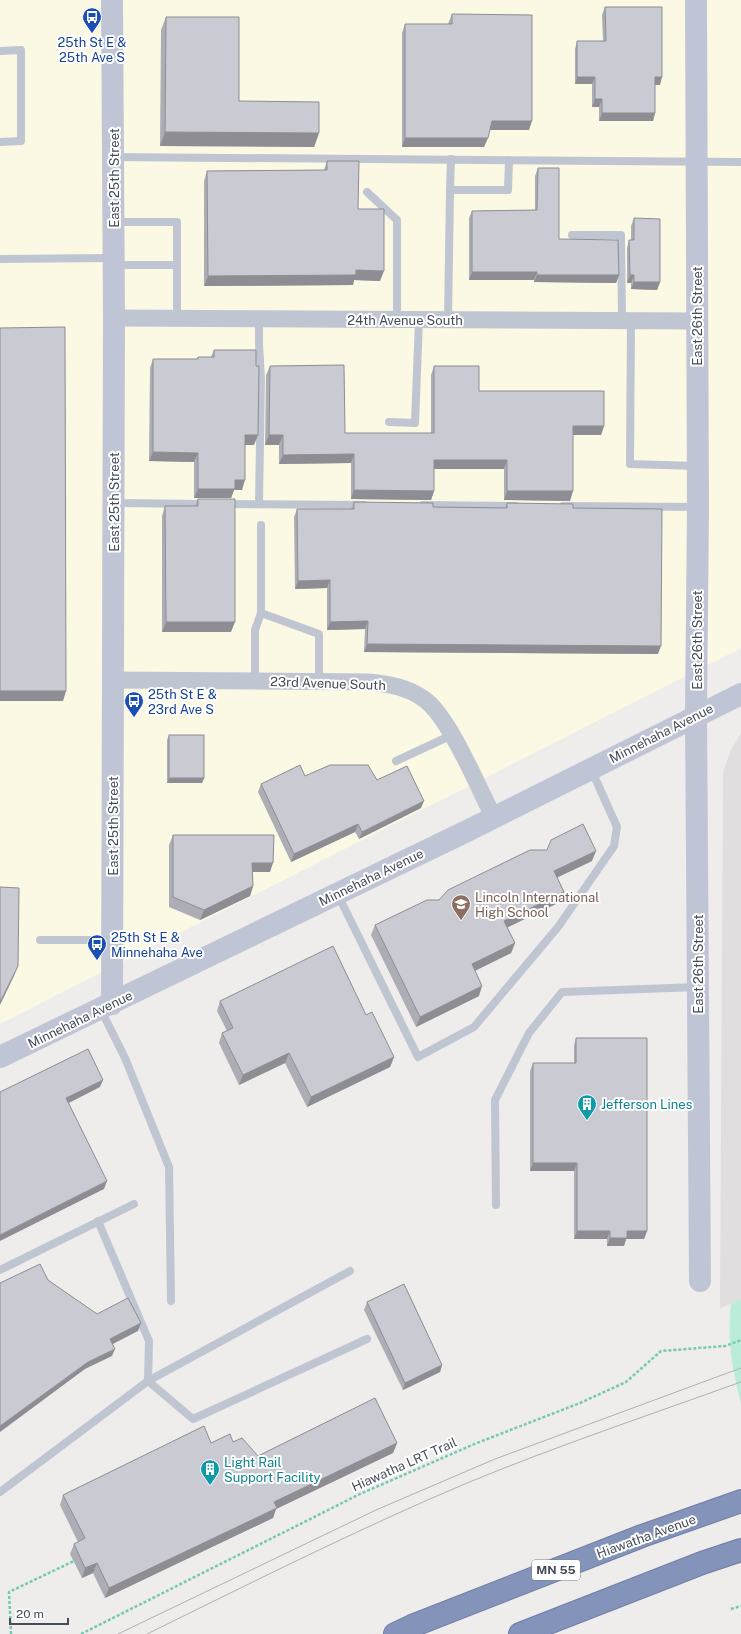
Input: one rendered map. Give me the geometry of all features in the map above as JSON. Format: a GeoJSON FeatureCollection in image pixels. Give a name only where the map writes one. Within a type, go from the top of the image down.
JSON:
{"type":"FeatureCollection","features":[{"type":"Feature","properties":{"kind":"highway","name":"Hiawatha Avenue"},"geometry":{"type":"LineString","coordinates":[[400,1631],[642,1536],[701,1517],[741,1501]]}},
{"type":"Feature","properties":{"kind":"highway"},"geometry":{"type":"LineString","coordinates":[[520,1634],[702,1563],[741,1550]]}},
{"type":"Feature","properties":{"kind":"street","name":"East 25th Street"},"geometry":{"type":"LineString","coordinates":[[107,1006],[112,940],[114,157],[112,0]]}},
{"type":"Feature","properties":{"kind":"street","name":"East 26th Street"},"geometry":{"type":"LineString","coordinates":[[696,0],[696,321],[698,507],[696,715],[700,1281]]}},
{"type":"Feature","properties":{"kind":"street","name":"24th Avenue South"},"geometry":{"type":"LineString","coordinates":[[114,318],[696,321]]}},
{"type":"Feature","properties":{"kind":"street","name":"23rd Avenue South"},"geometry":{"type":"LineString","coordinates":[[113,680],[369,682],[403,687],[425,699],[443,719],[494,818]]}},
{"type":"Feature","properties":{"kind":"street","name":"Minnehaha Avenue"},"geometry":{"type":"LineString","coordinates":[[0,1057],[494,818],[696,715],[741,694]]}},
{"type":"Feature","properties":{"kind":"lane"},"geometry":{"type":"LineString","coordinates":[[0,51],[21,50],[21,141],[0,142]]}},
{"type":"Feature","properties":{"kind":"lane"},"geometry":{"type":"LineString","coordinates":[[114,157],[741,162]]}},
{"type":"Feature","properties":{"kind":"lane"},"geometry":{"type":"LineString","coordinates":[[448,320],[451,159]]}},
{"type":"Feature","properties":{"kind":"lane"},"geometry":{"type":"LineString","coordinates":[[450,190],[508,190],[508,160]]}},
{"type":"Feature","properties":{"kind":"lane"},"geometry":{"type":"LineString","coordinates":[[367,192],[397,220],[396,320]]}},
{"type":"Feature","properties":{"kind":"lane"},"geometry":{"type":"LineString","coordinates":[[114,222],[177,222],[177,318]]}},
{"type":"Feature","properties":{"kind":"lane"},"geometry":{"type":"LineString","coordinates":[[572,235],[622,235],[627,321],[630,464],[697,466]]}},
{"type":"Feature","properties":{"kind":"lane"},"geometry":{"type":"LineString","coordinates":[[0,259],[114,261],[177,265]]}},
{"type":"Feature","properties":{"kind":"lane"},"geometry":{"type":"LineString","coordinates":[[259,319],[261,378],[259,504]]}},
{"type":"Feature","properties":{"kind":"lane"},"geometry":{"type":"LineString","coordinates":[[389,422],[415,423],[418,320]]}},
{"type":"Feature","properties":{"kind":"lane"},"geometry":{"type":"LineString","coordinates":[[114,503],[369,505]]}},
{"type":"Feature","properties":{"kind":"lane"},"geometry":{"type":"LineString","coordinates":[[417,505],[527,506]]}},
{"type":"Feature","properties":{"kind":"lane"},"geometry":{"type":"LineString","coordinates":[[550,506],[698,507]]}},
{"type":"Feature","properties":{"kind":"lane"},"geometry":{"type":"LineString","coordinates":[[255,681],[255,630],[261,613],[261,525]]}},
{"type":"Feature","properties":{"kind":"lane"},"geometry":{"type":"LineString","coordinates":[[261,613],[319,634],[319,682]]}},
{"type":"Feature","properties":{"kind":"lane"},"geometry":{"type":"LineString","coordinates":[[396,761],[452,735]]}},
{"type":"Feature","properties":{"kind":"lane"},"geometry":{"type":"LineString","coordinates":[[338,894],[418,1057],[474,1027],[558,927],[614,846],[617,827],[591,769]]}},
{"type":"Feature","properties":{"kind":"lane"},"geometry":{"type":"LineString","coordinates":[[40,940],[112,940]]}},
{"type":"Feature","properties":{"kind":"lane"},"geometry":{"type":"LineString","coordinates":[[496,1204],[495,1100],[529,1033],[562,992],[698,987]]}},
{"type":"Feature","properties":{"kind":"lane"},"geometry":{"type":"LineString","coordinates":[[107,1006],[125,1058],[169,1167],[171,1301]]}},
{"type":"Feature","properties":{"kind":"lane"},"geometry":{"type":"LineString","coordinates":[[0,1270],[134,1204]]}},
{"type":"Feature","properties":{"kind":"lane"},"geometry":{"type":"LineString","coordinates":[[98,1221],[149,1342],[148,1380]]}},
{"type":"Feature","properties":{"kind":"lane"},"geometry":{"type":"LineString","coordinates":[[0,1492],[148,1380],[350,1271]]}},
{"type":"Feature","properties":{"kind":"lane"},"geometry":{"type":"LineString","coordinates":[[148,1380],[193,1419],[367,1339]]}},
{"type":"Feature","properties":{"kind":"path","name":"Hiawatha LRT Trail"},"geometry":{"type":"LineString","coordinates":[[81,1634],[360,1494],[477,1444],[580,1403],[626,1382],[661,1351],[725,1346],[741,1340]]}},
{"type":"Feature","properties":{"kind":"path"},"geometry":{"type":"LineString","coordinates":[[11,1634],[10,1592],[74,1561]]}},
{"type":"Feature","properties":{"kind":"path"},"geometry":{"type":"LineString","coordinates":[[731,1609],[741,1606]]}},
{"type":"Feature","properties":{"kind":"shaded area"},"geometry":{"type":"Polygon","coordinates":[[[0,0],[741,0],[741,648],[0,1024],[0,0]]]}},
{"type":"Feature","properties":{"kind":"shaded area"},"geometry":{"type":"Polygon","coordinates":[[[741,733],[741,1299],[720,1309],[723,772],[731,750],[741,733]]]}},
{"type":"Feature","properties":{"kind":"green space"},"geometry":{"type":"Polygon","coordinates":[[[741,1299],[741,1404],[731,1354],[730,1317],[731,1304],[741,1299]]]}},
{"type":"Feature","properties":{"kind":"building"},"geometry":{"type":"Polygon","coordinates":[[[605,7],[662,7],[662,77],[655,77],[655,113],[602,113],[602,99],[595,99],[595,77],[577,77],[577,41],[606,41],[605,7]]]}},
{"type":"Feature","properties":{"kind":"building"},"geometry":{"type":"Polygon","coordinates":[[[452,14],[532,15],[532,121],[492,121],[488,138],[405,138],[405,24],[452,24],[452,14]]]}},
{"type":"Feature","properties":{"kind":"building"},"geometry":{"type":"Polygon","coordinates":[[[166,17],[239,17],[239,101],[319,102],[319,133],[165,132],[166,17]]]}},
{"type":"Feature","properties":{"kind":"building"},"geometry":{"type":"Polygon","coordinates":[[[327,161],[359,161],[358,209],[384,209],[384,271],[356,270],[356,275],[208,276],[207,171],[327,170],[327,161]]]}},
{"type":"Feature","properties":{"kind":"building"},"geometry":{"type":"Polygon","coordinates":[[[538,168],[559,168],[559,239],[618,240],[619,275],[537,275],[537,272],[472,272],[472,211],[537,210],[538,168]]]}},
{"type":"Feature","properties":{"kind":"building"},"geometry":{"type":"Polygon","coordinates":[[[634,218],[660,219],[660,282],[634,282],[634,275],[630,275],[629,240],[634,240],[634,218]]]}},
{"type":"Feature","properties":{"kind":"building"},"geometry":{"type":"Polygon","coordinates":[[[65,327],[66,691],[0,691],[0,328],[65,327]]]}},
{"type":"Feature","properties":{"kind":"building"},"geometry":{"type":"Polygon","coordinates":[[[214,350],[256,350],[256,366],[259,366],[258,435],[245,435],[245,480],[235,480],[235,489],[198,489],[198,453],[153,452],[153,359],[198,359],[198,357],[214,357],[214,350]]]}},
{"type":"Feature","properties":{"kind":"building"},"geometry":{"type":"Polygon","coordinates":[[[344,365],[345,433],[434,433],[434,366],[479,366],[479,391],[604,391],[604,426],[573,426],[573,491],[507,491],[507,460],[434,460],[434,491],[354,490],[354,454],[283,455],[283,435],[269,435],[270,366],[344,365]]]}},
{"type":"Feature","properties":{"kind":"building"},"geometry":{"type":"Polygon","coordinates":[[[198,499],[235,499],[235,622],[166,622],[165,506],[198,506],[198,499]]]}},
{"type":"Feature","properties":{"kind":"building"},"geometry":{"type":"Polygon","coordinates":[[[354,502],[433,503],[433,507],[507,508],[507,503],[573,504],[573,508],[662,509],[661,646],[367,644],[368,621],[330,622],[330,580],[298,581],[297,509],[354,509],[354,502]]]}},
{"type":"Feature","properties":{"kind":"building"},"geometry":{"type":"Polygon","coordinates":[[[169,735],[204,735],[204,778],[169,778],[169,735]]]}},
{"type":"Feature","properties":{"kind":"building"},"geometry":{"type":"Polygon","coordinates":[[[300,765],[305,776],[330,765],[368,765],[377,780],[407,766],[424,801],[362,832],[358,824],[294,854],[261,784],[300,765]]]}},
{"type":"Feature","properties":{"kind":"building","name":"Lincoln International High School"},"geometry":{"type":"Polygon","coordinates":[[[583,824],[596,851],[554,871],[564,892],[504,921],[515,943],[472,964],[482,986],[420,1017],[375,925],[427,900],[439,900],[448,890],[530,850],[547,850],[551,840],[583,824]]]}},
{"type":"Feature","properties":{"kind":"building"},"geometry":{"type":"Polygon","coordinates":[[[173,835],[274,835],[273,863],[252,863],[253,886],[204,910],[173,897],[173,835]]]}},
{"type":"Feature","properties":{"kind":"building"},"geometry":{"type":"Polygon","coordinates":[[[0,887],[19,888],[18,966],[0,1002],[0,887]]]}},
{"type":"Feature","properties":{"kind":"building"},"geometry":{"type":"Polygon","coordinates":[[[333,946],[366,1015],[372,1012],[394,1057],[311,1097],[289,1053],[243,1075],[222,1033],[233,1028],[220,1001],[333,946]]]}},
{"type":"Feature","properties":{"kind":"building","name":"Jefferson Lines"},"geometry":{"type":"Polygon","coordinates":[[[576,1038],[647,1038],[647,1231],[627,1231],[627,1238],[610,1238],[610,1231],[577,1231],[577,1163],[533,1163],[533,1063],[576,1063],[576,1038]]]}},
{"type":"Feature","properties":{"kind":"building"},"geometry":{"type":"Polygon","coordinates":[[[88,1049],[103,1080],[66,1098],[107,1181],[0,1235],[0,1092],[88,1049]]]}},
{"type":"Feature","properties":{"kind":"building"},"geometry":{"type":"Polygon","coordinates":[[[40,1264],[48,1280],[97,1314],[128,1298],[141,1323],[110,1339],[115,1349],[88,1362],[0,1426],[0,1283],[40,1264]]]}},
{"type":"Feature","properties":{"kind":"building"},"geometry":{"type":"Polygon","coordinates":[[[404,1284],[442,1365],[405,1383],[367,1302],[404,1284]]]}},
{"type":"Feature","properties":{"kind":"building","name":"Light Rail Support Facility"},"geometry":{"type":"Polygon","coordinates":[[[375,1398],[397,1443],[274,1502],[277,1508],[109,1588],[97,1563],[85,1568],[74,1544],[85,1538],[63,1495],[204,1426],[211,1443],[230,1434],[233,1442],[242,1438],[258,1456],[375,1398]]]}},
{"type":"Feature","properties":{"kind":"tram line"},"geometry":{"type":"LineString","coordinates":[[118,1634],[376,1510],[495,1459],[741,1368]]}},
{"type":"Feature","properties":{"kind":"tram line"},"geometry":{"type":"LineString","coordinates":[[147,1634],[346,1537],[467,1483],[569,1443],[741,1382]]}},
{"type":"Feature","properties":{"kind":"place","name":"25th St E & 25th Ave S"},"geometry":{"type":"Point","coordinates":[92,34]}},
{"type":"Feature","properties":{"kind":"place","name":"25th St E & 23rd Ave S"},"geometry":{"type":"Point","coordinates":[134,718]}},
{"type":"Feature","properties":{"kind":"place","name":"Lincoln International High School"},"geometry":{"type":"Point","coordinates":[461,921]}},
{"type":"Feature","properties":{"kind":"place","name":"25th St E & Minnehaha Ave"},"geometry":{"type":"Point","coordinates":[97,961]}},
{"type":"Feature","properties":{"kind":"place","name":"Jefferson Lines"},"geometry":{"type":"Point","coordinates":[587,1121]}},
{"type":"Feature","properties":{"kind":"place","name":"Light Rail Support Facility"},"geometry":{"type":"Point","coordinates":[210,1486]}}]}
